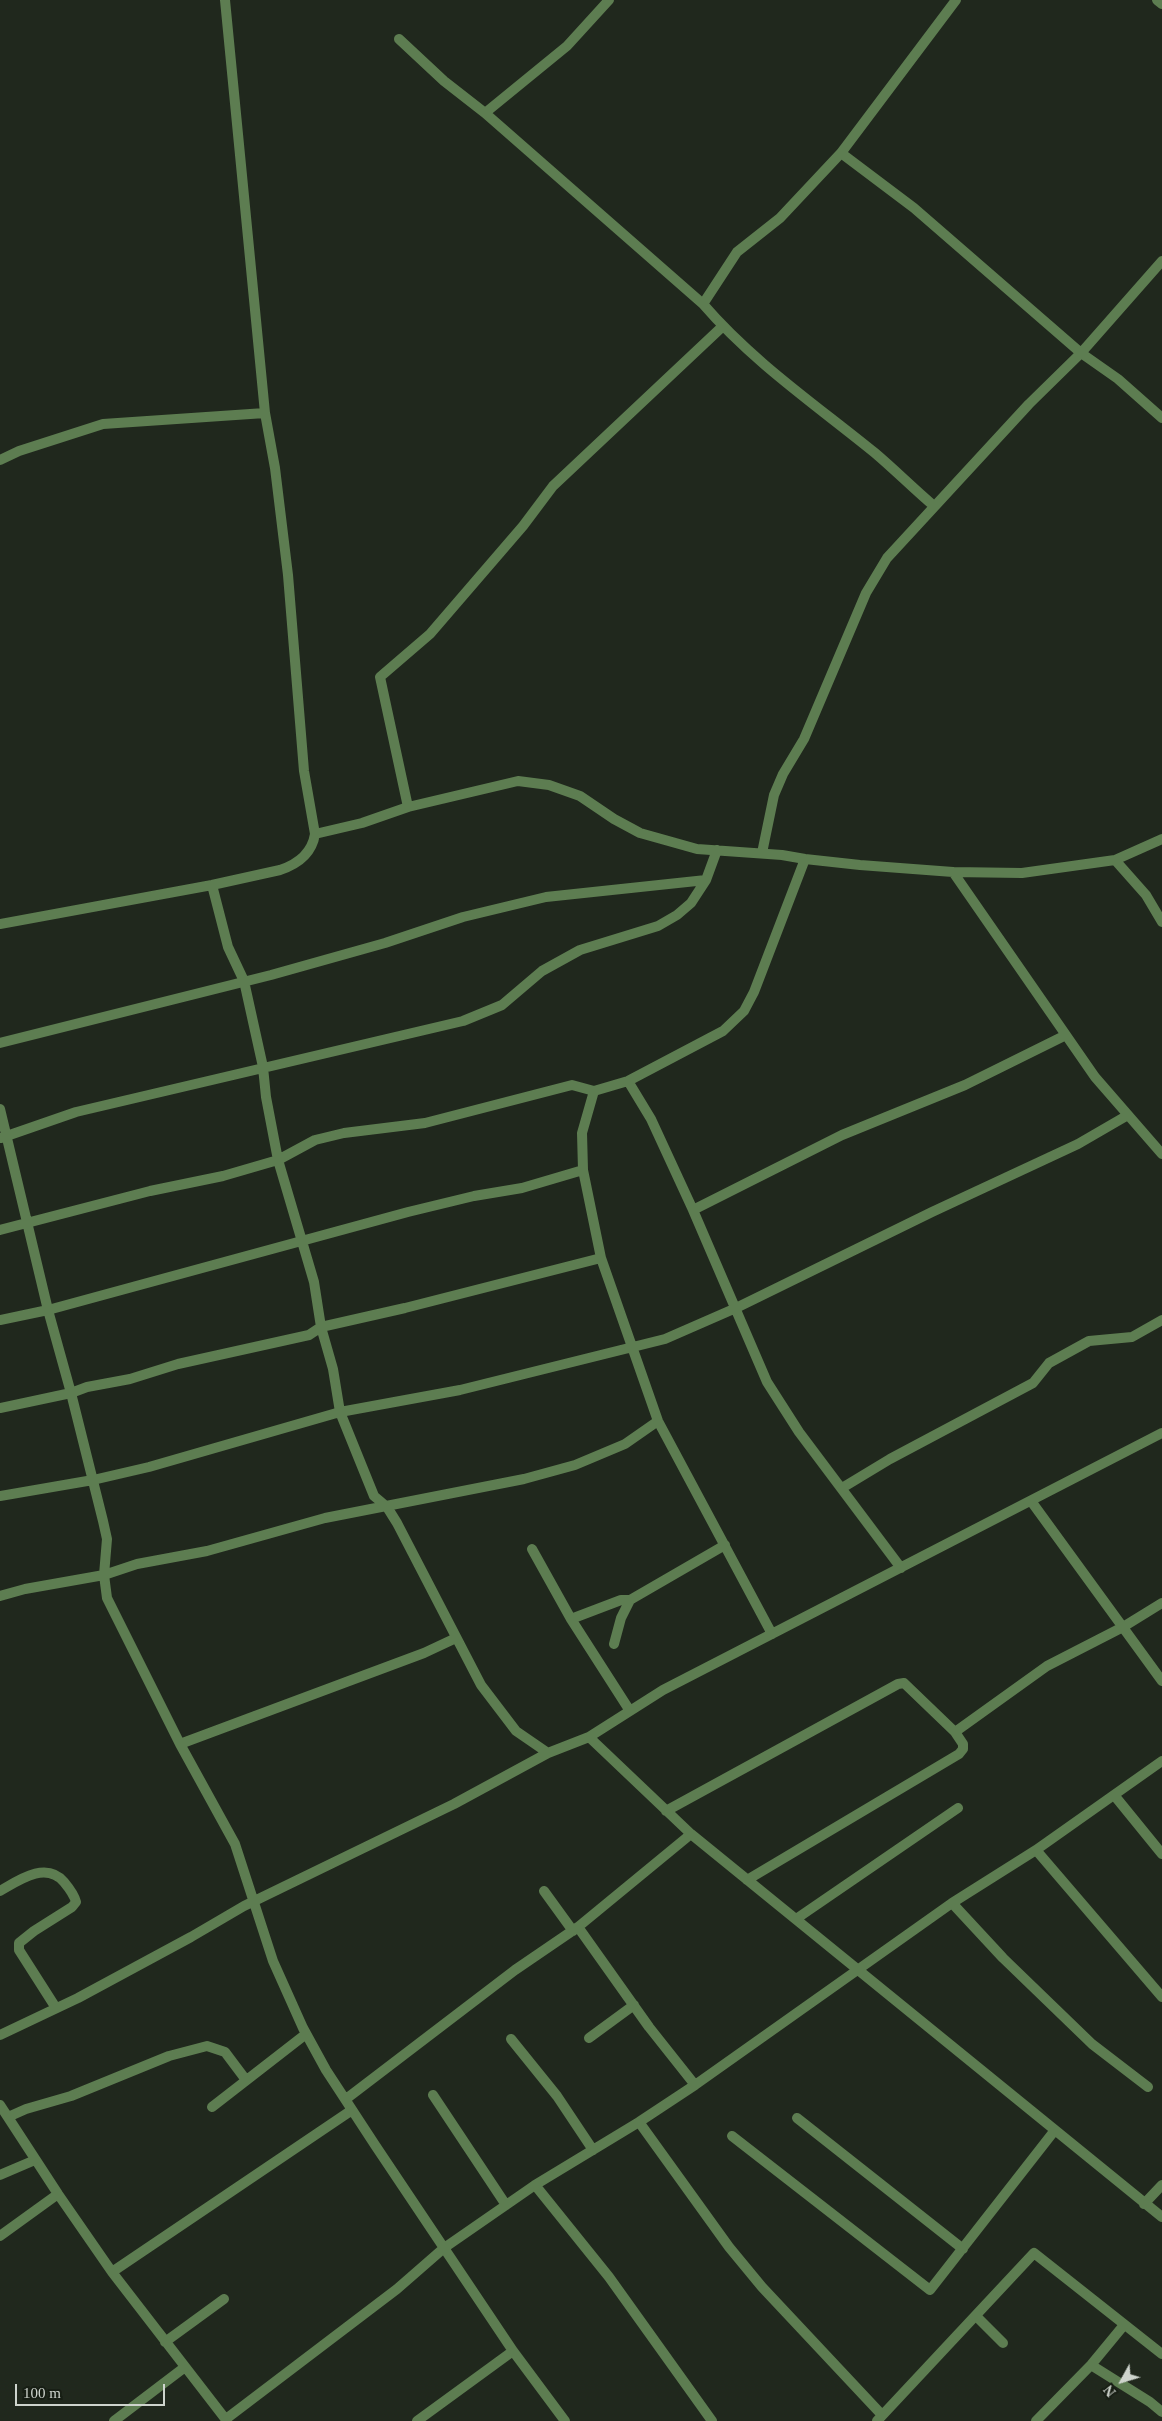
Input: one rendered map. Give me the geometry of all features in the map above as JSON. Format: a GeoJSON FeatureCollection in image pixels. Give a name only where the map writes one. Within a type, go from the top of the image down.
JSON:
{"type":"FeatureCollection","features":[{"type":"Feature","properties":{"kind":"street"},"geometry":{"type":"LineString","coordinates":[[0,924],[212,885],[291,866],[306,855],[314,844],[315,834],[304,771],[288,575],[275,468],[264,413],[225,0]]}},
{"type":"Feature","properties":{"kind":"street"},"geometry":{"type":"LineString","coordinates":[[485,113],[567,46],[609,0]]}},
{"type":"Feature","properties":{"kind":"street"},"geometry":{"type":"LineString","coordinates":[[703,304],[738,252],[780,218],[841,153],[956,0]]}},
{"type":"Feature","properties":{"kind":"street"},"geometry":{"type":"LineString","coordinates":[[1157,0],[1162,4]]}},
{"type":"Feature","properties":{"kind":"street"},"geometry":{"type":"LineString","coordinates":[[399,39],[444,81],[485,113],[703,304],[723,326],[799,394],[876,454],[934,506]]}},
{"type":"Feature","properties":{"kind":"street"},"geometry":{"type":"LineString","coordinates":[[841,153],[914,208],[1081,353],[1118,379],[1162,418]]}},
{"type":"Feature","properties":{"kind":"street"},"geometry":{"type":"LineString","coordinates":[[762,853],[774,796],[782,774],[804,739],[866,593],[887,558],[1029,404],[1081,353],[1162,260]]}},
{"type":"Feature","properties":{"kind":"street"},"geometry":{"type":"LineString","coordinates":[[408,807],[380,678],[430,634],[523,526],[553,486],[723,326]]}},
{"type":"Feature","properties":{"kind":"street"},"geometry":{"type":"LineString","coordinates":[[0,458],[103,424],[264,413]]}},
{"type":"Feature","properties":{"kind":"street"},"geometry":{"type":"LineString","coordinates":[[315,834],[362,823],[408,807],[505,783],[534,783],[549,785],[580,796],[640,834],[697,849],[762,853],[805,859],[953,872],[1022,873],[1115,860],[1162,839]]}},
{"type":"Feature","properties":{"kind":"street"},"geometry":{"type":"LineString","coordinates":[[3,1137],[76,1112],[463,1022],[502,1006],[542,971],[580,950],[658,926],[678,915],[691,903],[706,880],[718,850]]}},
{"type":"Feature","properties":{"kind":"street"},"geometry":{"type":"LineString","coordinates":[[0,1230],[150,1191],[223,1176],[278,1160],[315,1140],[344,1133],[425,1123],[572,1085],[594,1091],[628,1080],[723,1031],[744,1011],[754,992],[805,859]]}},
{"type":"Feature","properties":{"kind":"street"},"geometry":{"type":"LineString","coordinates":[[1115,860],[1146,895],[1162,922]]}},
{"type":"Feature","properties":{"kind":"street"},"geometry":{"type":"LineString","coordinates":[[953,872],[1064,1036],[1095,1077],[1162,1154]]}},
{"type":"Feature","properties":{"kind":"street"},"geometry":{"type":"LineString","coordinates":[[0,1043],[327,960],[463,917],[546,897],[706,880]]}},
{"type":"Feature","properties":{"kind":"street"},"geometry":{"type":"LineString","coordinates":[[212,885],[228,947],[244,981],[263,1067],[266,1096],[278,1160],[304,1242],[314,1282],[321,1327],[333,1369],[340,1412],[374,1496],[387,1507],[398,1523],[481,1685],[516,1731],[548,1754]]}},
{"type":"Feature","properties":{"kind":"street"},"geometry":{"type":"LineString","coordinates":[[693,1210],[842,1135],[965,1085],[1064,1036]]}},
{"type":"Feature","properties":{"kind":"street"},"geometry":{"type":"LineString","coordinates":[[628,1080],[651,1119],[693,1210],[767,1382],[799,1432],[900,1568]]}},
{"type":"Feature","properties":{"kind":"street"},"geometry":{"type":"LineString","coordinates":[[594,1091],[582,1133],[583,1170],[601,1258],[658,1421],[772,1634]]}},
{"type":"Feature","properties":{"kind":"street"},"geometry":{"type":"LineString","coordinates":[[0,1109],[3,1137],[28,1222],[48,1310],[71,1392],[107,1540],[104,1585],[114,1614],[180,1744],[235,1844],[273,1960],[306,2034],[352,2110],[444,2248],[513,2351],[565,2421]]}},
{"type":"Feature","properties":{"kind":"street"},"geometry":{"type":"LineString","coordinates":[[0,1496],[93,1480],[213,1450],[340,1412],[460,1390],[665,1340],[736,1308],[932,1212],[1078,1144],[1128,1115]]}},
{"type":"Feature","properties":{"kind":"street"},"geometry":{"type":"LineString","coordinates":[[0,1320],[48,1310],[304,1242],[408,1212],[474,1196],[522,1188],[583,1170]]}},
{"type":"Feature","properties":{"kind":"street"},"geometry":{"type":"LineString","coordinates":[[0,1408],[87,1387],[130,1379],[178,1364],[310,1335],[321,1327],[405,1308],[601,1258]]}},
{"type":"Feature","properties":{"kind":"street"},"geometry":{"type":"LineString","coordinates":[[842,1488],[890,1459],[1033,1384],[1049,1363],[1089,1341],[1132,1337],[1162,1320]]}},
{"type":"Feature","properties":{"kind":"street"},"geometry":{"type":"LineString","coordinates":[[0,1596],[25,1589],[104,1575],[137,1564],[249,1540],[325,1518],[524,1479],[576,1465],[625,1444],[658,1421]]}},
{"type":"Feature","properties":{"kind":"street"},"geometry":{"type":"LineString","coordinates":[[0,2035],[182,1942],[253,1902],[454,1804],[548,1754],[589,1737],[663,1690],[1162,1433]]}},
{"type":"Feature","properties":{"kind":"street"},"geometry":{"type":"LineString","coordinates":[[1031,1501],[1162,1681]]}},
{"type":"Feature","properties":{"kind":"street"},"geometry":{"type":"LineString","coordinates":[[571,1619],[621,1600],[630,1600],[725,1545]]}},
{"type":"Feature","properties":{"kind":"street"},"geometry":{"type":"LineString","coordinates":[[532,1549],[571,1619],[630,1711]]}},
{"type":"Feature","properties":{"kind":"street"},"geometry":{"type":"LineString","coordinates":[[614,1644],[630,1600]]}},
{"type":"Feature","properties":{"kind":"street"},"geometry":{"type":"LineString","coordinates":[[954,1732],[1048,1666],[1123,1627],[1162,1603]]}},
{"type":"Feature","properties":{"kind":"street"},"geometry":{"type":"LineString","coordinates":[[180,1744],[424,1653],[456,1638]]}},
{"type":"Feature","properties":{"kind":"street"},"geometry":{"type":"LineString","coordinates":[[666,1811],[898,1684],[904,1683],[954,1732],[963,1744],[963,1749],[958,1754],[747,1880]]}},
{"type":"Feature","properties":{"kind":"street"},"geometry":{"type":"LineString","coordinates":[[589,1737],[691,1834],[1162,2217]]}},
{"type":"Feature","properties":{"kind":"street"},"geometry":{"type":"LineString","coordinates":[[0,2105],[35,2160],[112,2272],[226,2420],[397,2289],[444,2248],[535,2185],[696,2085],[952,1903],[1036,1850],[1162,1761]]}},
{"type":"Feature","properties":{"kind":"street"},"geometry":{"type":"LineString","coordinates":[[1114,1795],[1162,1854]]}},
{"type":"Feature","properties":{"kind":"street"},"geometry":{"type":"LineString","coordinates":[[796,1919],[958,1808]]}},
{"type":"Feature","properties":{"kind":"street"},"geometry":{"type":"LineString","coordinates":[[346,2099],[515,1970],[576,1929],[691,1834]]}},
{"type":"Feature","properties":{"kind":"street"},"geometry":{"type":"LineString","coordinates":[[1036,1850],[1162,1997]]}},
{"type":"Feature","properties":{"kind":"street"},"geometry":{"type":"LineString","coordinates":[[0,1891],[39,1872],[50,1872],[58,1875],[75,1896],[76,1902],[72,1907],[19,1943],[19,1950],[56,2008]]}},
{"type":"Feature","properties":{"kind":"street"},"geometry":{"type":"LineString","coordinates":[[544,1891],[576,1929],[696,2085]]}},
{"type":"Feature","properties":{"kind":"street"},"geometry":{"type":"LineString","coordinates":[[952,1903],[1003,1958],[1092,2044],[1148,2087]]}},
{"type":"Feature","properties":{"kind":"street"},"geometry":{"type":"LineString","coordinates":[[589,2038],[634,2005]]}},
{"type":"Feature","properties":{"kind":"street"},"geometry":{"type":"LineString","coordinates":[[212,2107],[306,2034]]}},
{"type":"Feature","properties":{"kind":"street"},"geometry":{"type":"LineString","coordinates":[[511,2039],[557,2096],[593,2150]]}},
{"type":"Feature","properties":{"kind":"street"},"geometry":{"type":"LineString","coordinates":[[8,2117],[71,2096],[164,2058],[207,2046],[225,2052],[246,2080]]}},
{"type":"Feature","properties":{"kind":"street"},"geometry":{"type":"LineString","coordinates":[[433,2095],[506,2205]]}},
{"type":"Feature","properties":{"kind":"street"},"geometry":{"type":"LineString","coordinates":[[112,2272],[352,2110]]}},
{"type":"Feature","properties":{"kind":"street"},"geometry":{"type":"LineString","coordinates":[[797,2118],[963,2249]]}},
{"type":"Feature","properties":{"kind":"street"},"geometry":{"type":"LineString","coordinates":[[639,2122],[729,2247],[762,2287],[880,2418],[1034,2253],[1162,2354]]}},
{"type":"Feature","properties":{"kind":"street"},"geometry":{"type":"LineString","coordinates":[[732,2136],[924,2288],[930,2290],[1055,2130]]}},
{"type":"Feature","properties":{"kind":"street"},"geometry":{"type":"LineString","coordinates":[[0,2174],[35,2160]]}},
{"type":"Feature","properties":{"kind":"street"},"geometry":{"type":"LineString","coordinates":[[535,2185],[609,2278],[712,2421]]}},
{"type":"Feature","properties":{"kind":"street"},"geometry":{"type":"LineString","coordinates":[[1144,2204],[1162,2185]]}},
{"type":"Feature","properties":{"kind":"street"},"geometry":{"type":"LineString","coordinates":[[0,2236],[58,2194]]}},
{"type":"Feature","properties":{"kind":"street"},"geometry":{"type":"LineString","coordinates":[[165,2342],[224,2299]]}},
{"type":"Feature","properties":{"kind":"street"},"geometry":{"type":"LineString","coordinates":[[976,2316],[1002,2343]]}},
{"type":"Feature","properties":{"kind":"street"},"geometry":{"type":"LineString","coordinates":[[1036,2421],[1091,2365],[1124,2325]]}},
{"type":"Feature","properties":{"kind":"street"},"geometry":{"type":"LineString","coordinates":[[417,2421],[513,2351]]}},
{"type":"Feature","properties":{"kind":"street"},"geometry":{"type":"LineString","coordinates":[[1091,2365],[1150,2402],[1162,2412]]}},
{"type":"Feature","properties":{"kind":"street"},"geometry":{"type":"LineString","coordinates":[[114,2421],[185,2367]]}}]}
